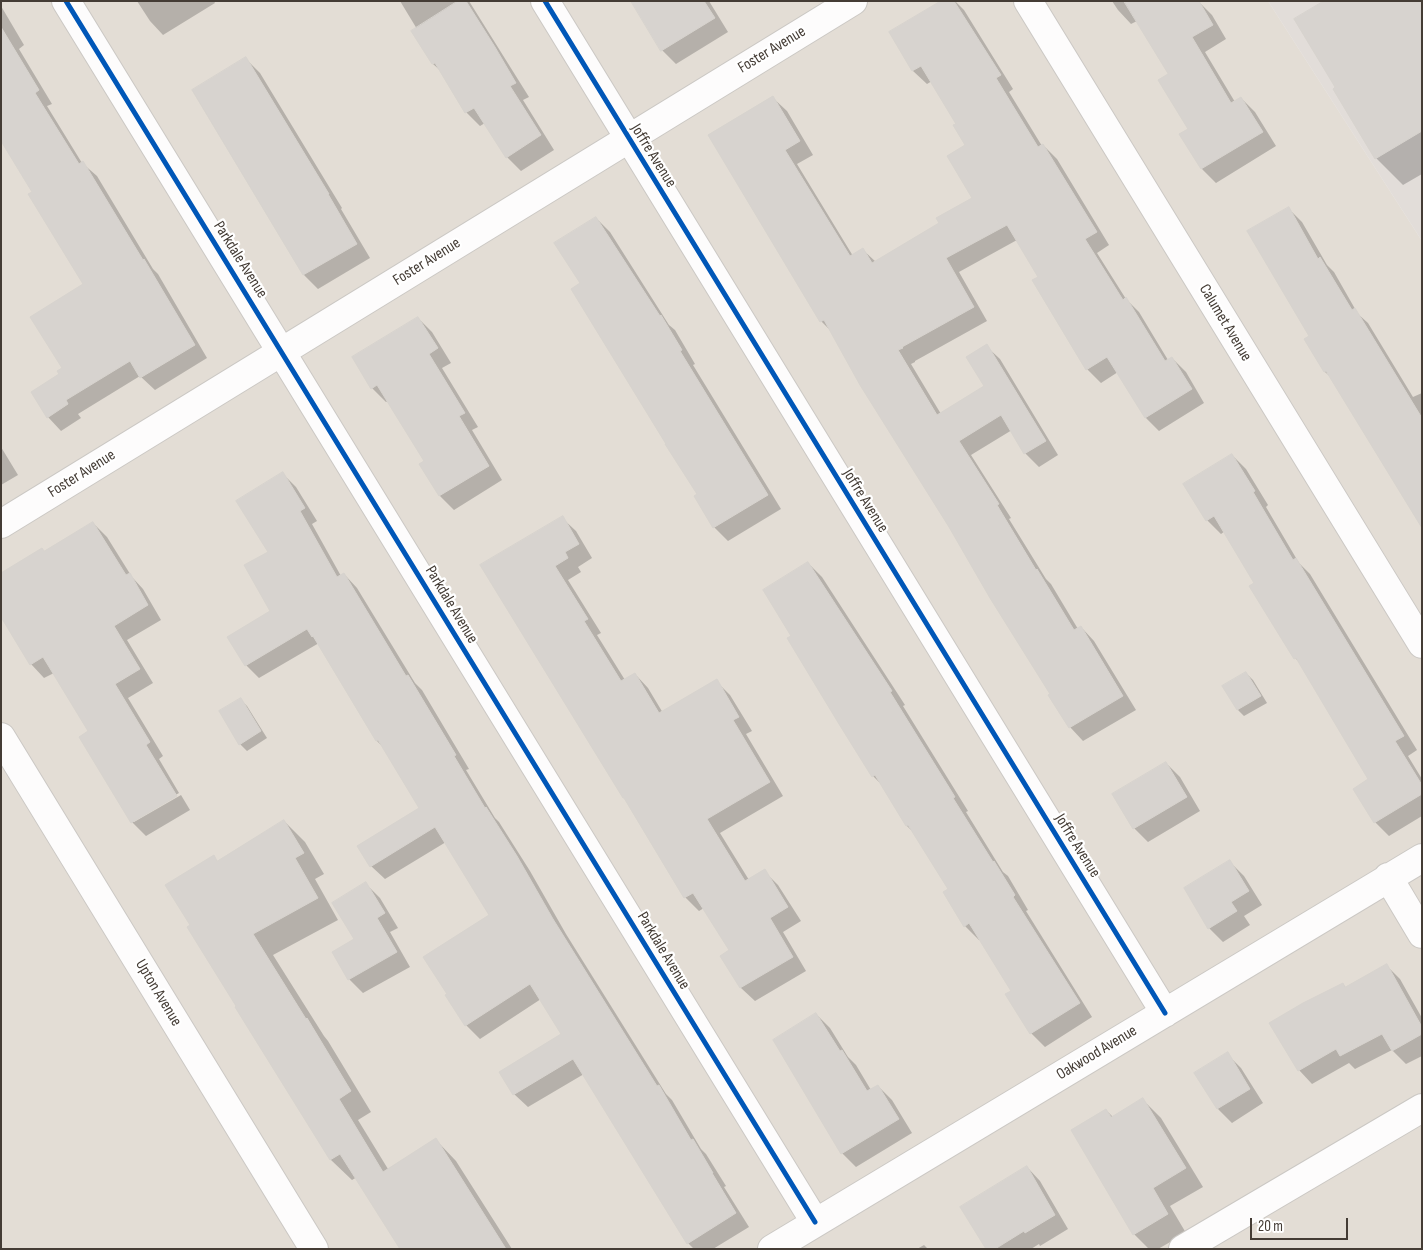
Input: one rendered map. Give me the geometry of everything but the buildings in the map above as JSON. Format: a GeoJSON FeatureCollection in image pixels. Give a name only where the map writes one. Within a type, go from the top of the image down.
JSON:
{"type":"FeatureCollection","features":[{"type":"Feature","properties":{"kind":"street","name":"Parkdale Avenue"},"geometry":{"type":"LineString","coordinates":[[66,1],[815,1222]]}},
{"type":"Feature","properties":{"kind":"street","name":"Joffre Avenue"},"geometry":{"type":"LineString","coordinates":[[545,1],[1165,1013]]}},
{"type":"Feature","properties":{"kind":"street","name":"Foster Avenue"},"geometry":{"type":"LineString","coordinates":[[1,524],[853,1]]}},
{"type":"Feature","properties":{"kind":"street","name":"Calumet Avenue"},"geometry":{"type":"LineString","coordinates":[[1028,1],[1422,644]]}},
{"type":"Feature","properties":{"kind":"street","name":"Upton Avenue"},"geometry":{"type":"LineString","coordinates":[[1,737],[314,1249]]}},
{"type":"Feature","properties":{"kind":"street","name":"Oakwood Avenue"},"geometry":{"type":"LineString","coordinates":[[772,1249],[1422,858]]}},
{"type":"Feature","properties":{"kind":"street"},"geometry":{"type":"LineString","coordinates":[[1388,877],[1422,934]]}},
{"type":"Feature","properties":{"kind":"street"},"geometry":{"type":"LineString","coordinates":[[1183,1249],[1422,1108]]}},
{"type":"Feature","properties":{"kind":"shaded area"},"geometry":{"type":"Polygon","coordinates":[[[1,1],[1268,1],[1422,241],[1422,1249],[1,1249],[1,1]]]}},
{"type":"Feature","properties":{"kind":"shaded area"},"geometry":{"type":"Polygon","coordinates":[[[1268,1],[1422,1],[1422,241],[1268,1]]]}},
{"type":"Feature","properties":{"kind":"cycle path"},"geometry":{"type":"LineString","coordinates":[[66,1],[815,1222]]}},
{"type":"Feature","properties":{"kind":"cycle path"},"geometry":{"type":"LineString","coordinates":[[545,1],[1165,1013]]}}]}
